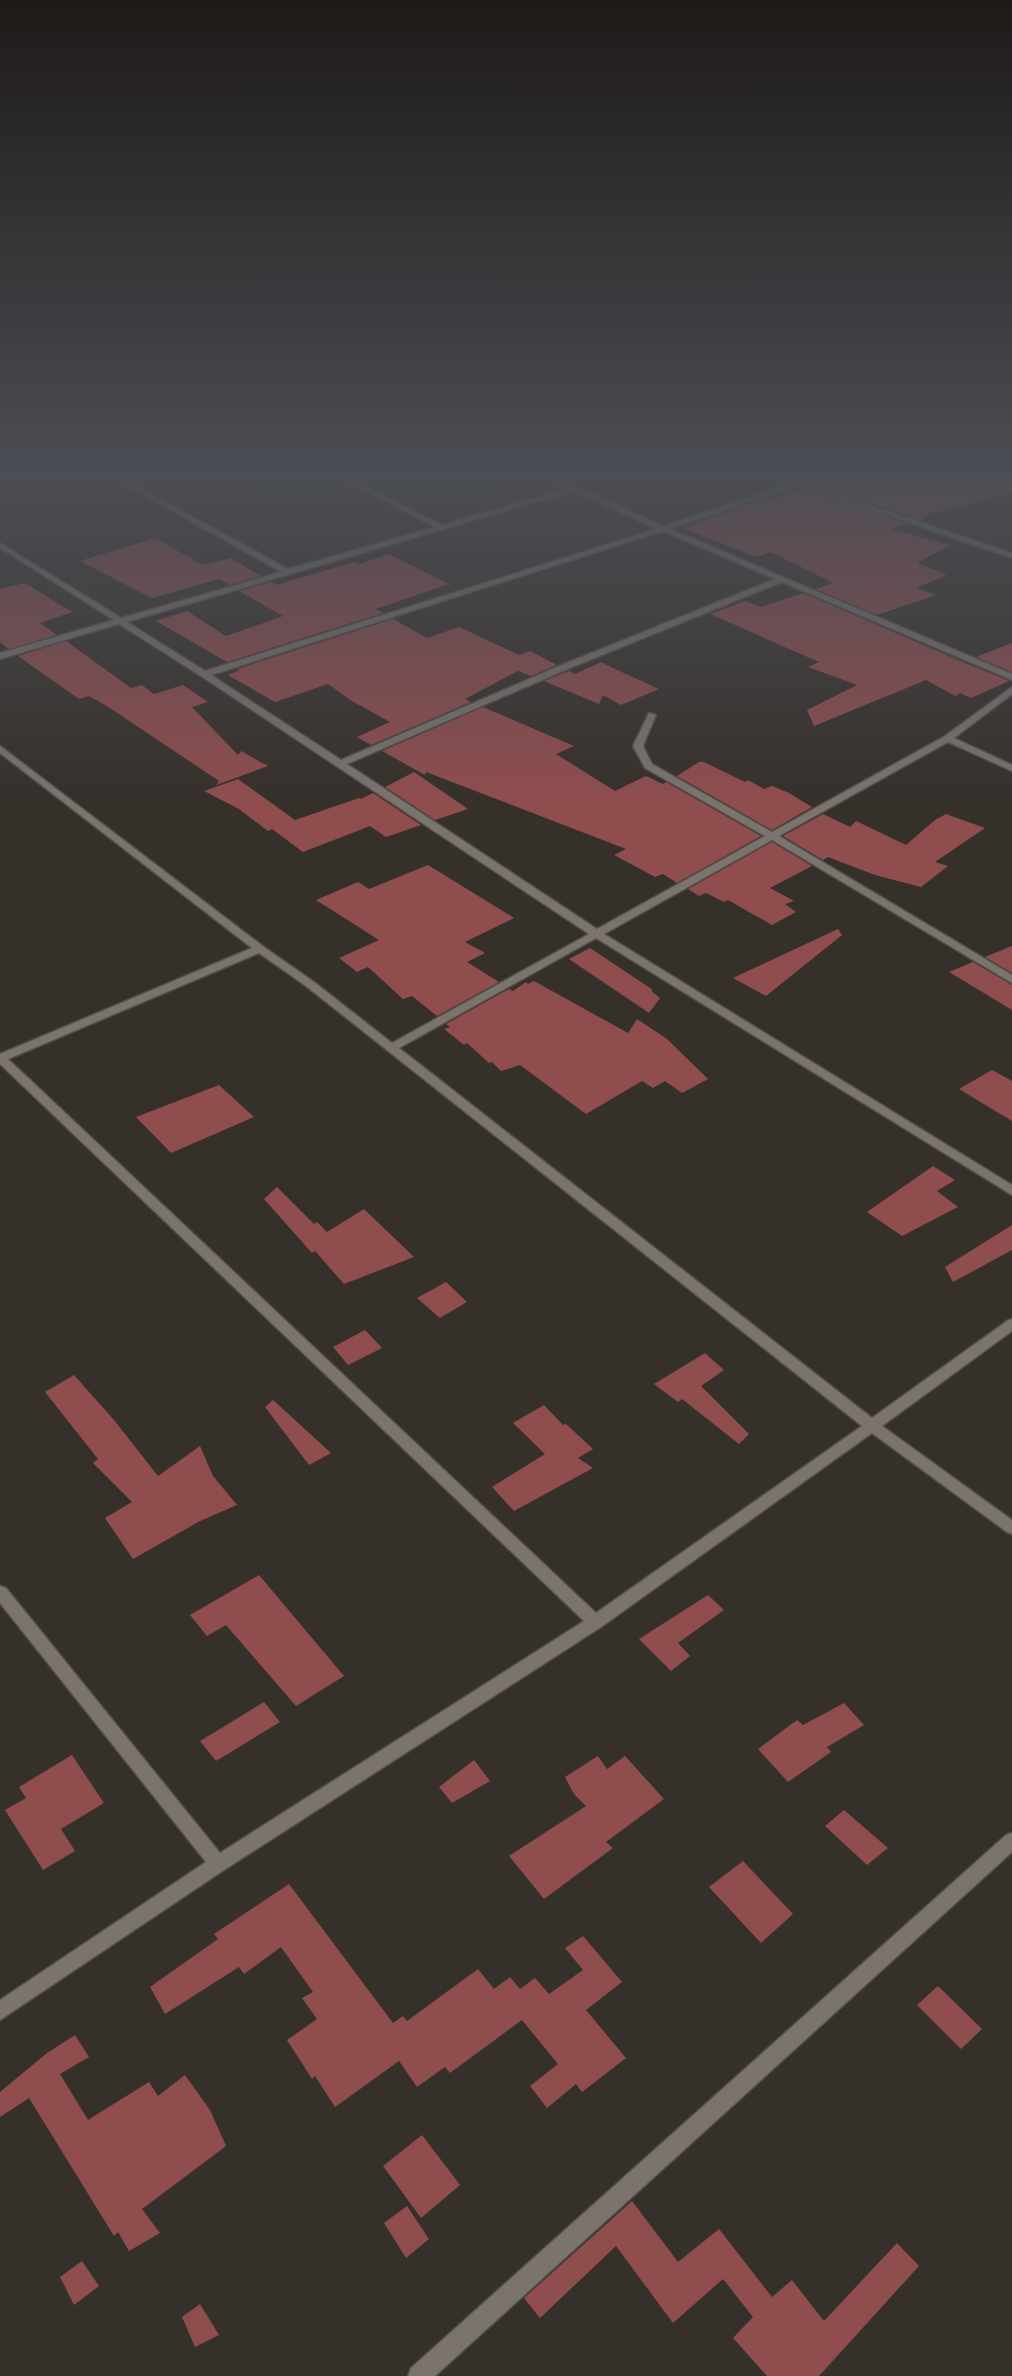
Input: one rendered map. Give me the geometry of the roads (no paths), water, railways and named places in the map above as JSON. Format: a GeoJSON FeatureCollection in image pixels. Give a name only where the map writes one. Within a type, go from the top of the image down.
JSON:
{"type":"FeatureCollection","features":[{"type":"Feature","properties":{"kind":"street"},"geometry":{"type":"LineString","coordinates":[[58,581],[204,674],[595,933],[1012,1191]]}},
{"type":"Feature","properties":{"kind":"street"},"geometry":{"type":"LineString","coordinates":[[0,656],[262,581]]}},
{"type":"Feature","properties":{"kind":"street"},"geometry":{"type":"LineString","coordinates":[[204,674],[497,581]]}},
{"type":"Feature","properties":{"kind":"street"},"geometry":{"type":"LineString","coordinates":[[340,764],[567,666],[777,581]]}},
{"type":"Feature","properties":{"kind":"street"},"geometry":{"type":"LineString","coordinates":[[786,581],[1012,676]]}},
{"type":"Feature","properties":{"kind":"street"},"geometry":{"type":"LineString","coordinates":[[390,1049],[770,835],[948,738],[1012,690]]}},
{"type":"Feature","properties":{"kind":"street"},"geometry":{"type":"LineString","coordinates":[[652,716],[638,746],[648,766],[770,835],[1012,980]]}},
{"type":"Feature","properties":{"kind":"street"},"geometry":{"type":"LineString","coordinates":[[948,738],[1012,768]]}},
{"type":"Feature","properties":{"kind":"street"},"geometry":{"type":"LineString","coordinates":[[0,748],[260,949],[310,984],[390,1049],[872,1426],[1012,1528]]}},
{"type":"Feature","properties":{"kind":"street"},"geometry":{"type":"LineString","coordinates":[[260,949],[0,1058],[595,1622]]}},
{"type":"Feature","properties":{"kind":"street"},"geometry":{"type":"LineString","coordinates":[[0,2010],[218,1864],[595,1622],[872,1426],[1012,1324]]}},
{"type":"Feature","properties":{"kind":"street"},"geometry":{"type":"LineString","coordinates":[[0,1592],[218,1864]]}},
{"type":"Feature","properties":{"kind":"street"},"geometry":{"type":"LineString","coordinates":[[419,2376],[1012,1841]]}}]}
